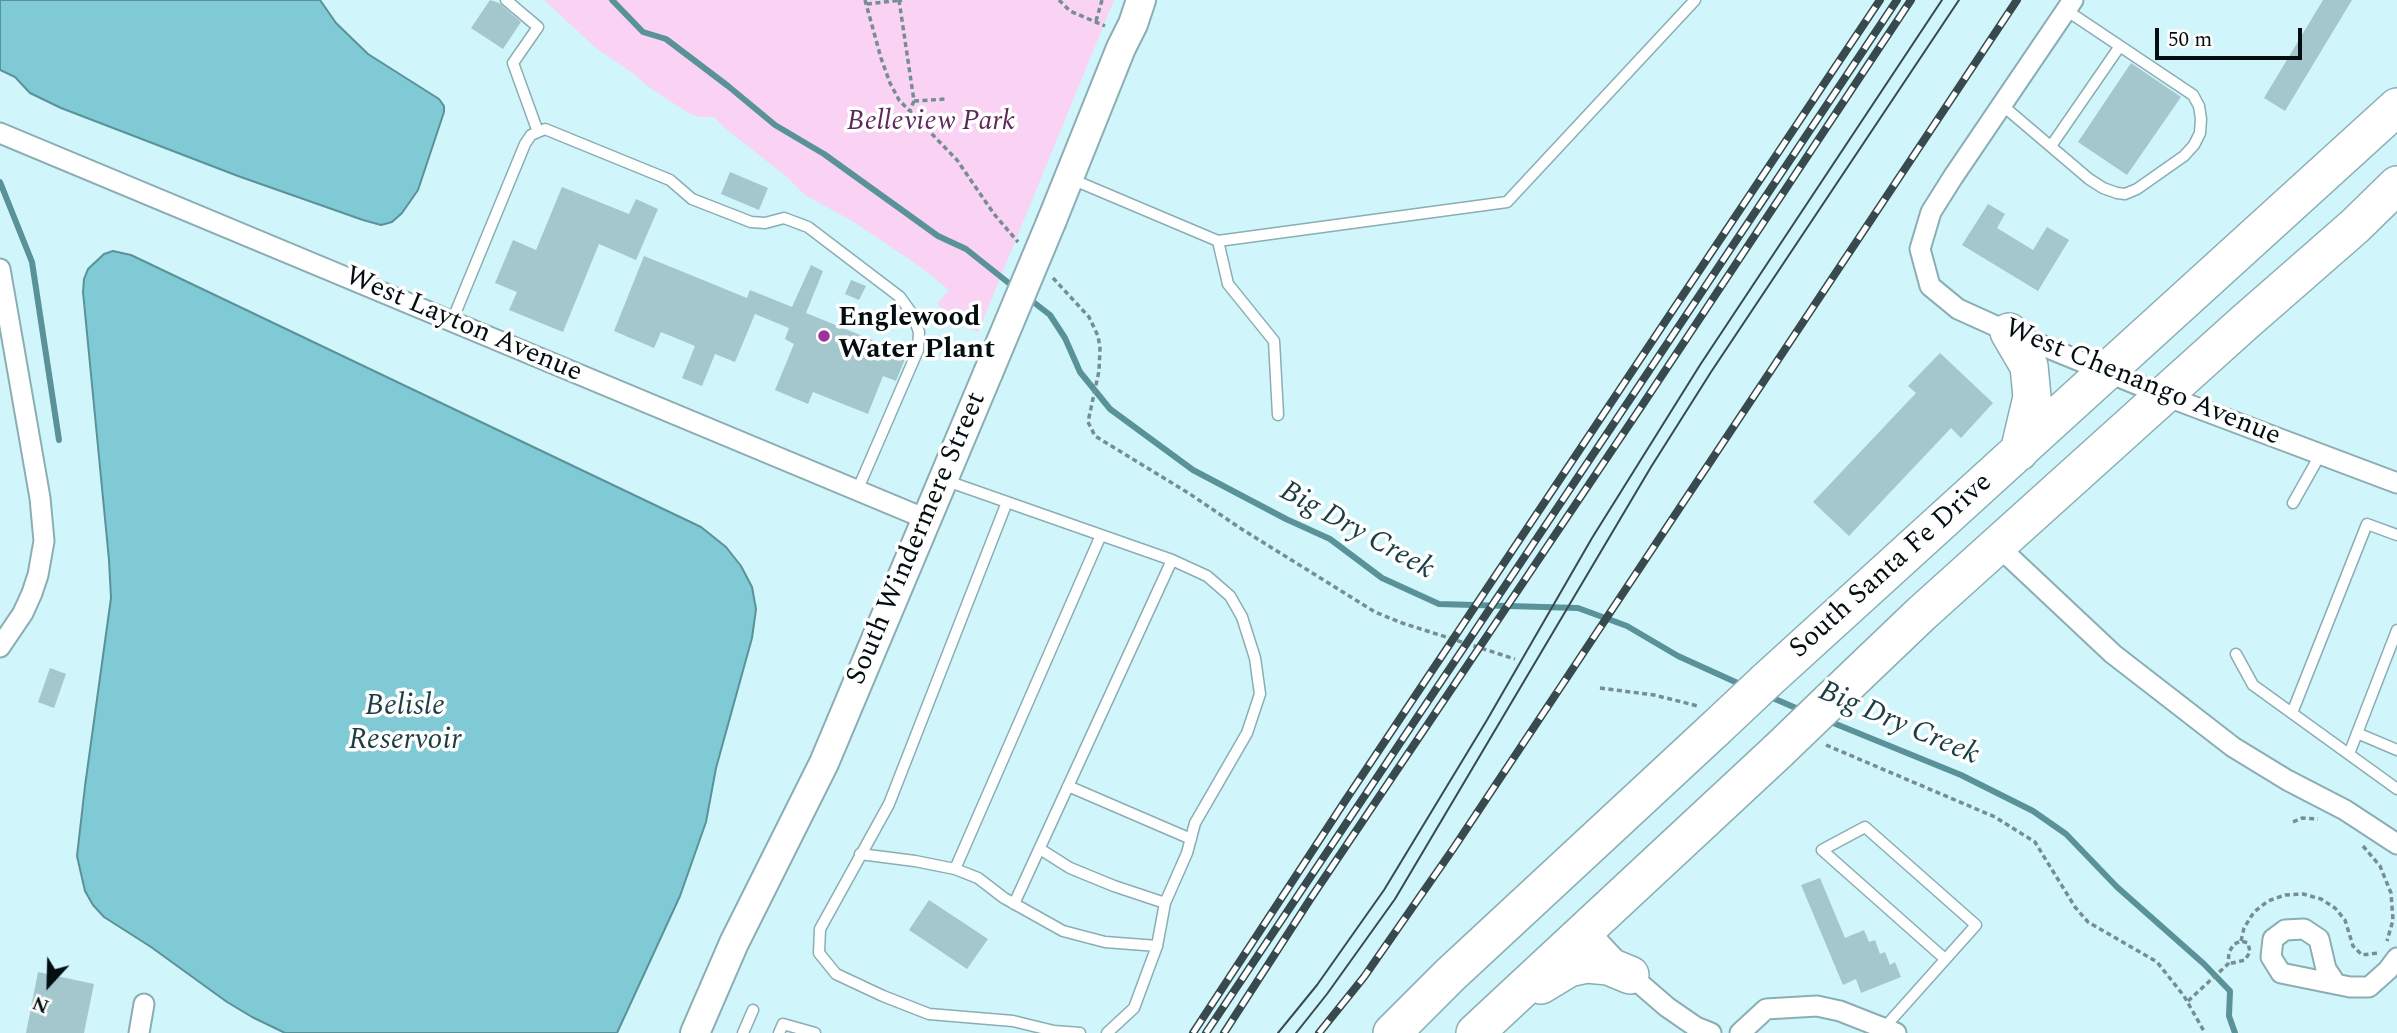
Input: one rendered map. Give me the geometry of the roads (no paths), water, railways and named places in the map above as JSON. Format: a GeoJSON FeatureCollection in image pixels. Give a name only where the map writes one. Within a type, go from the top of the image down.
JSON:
{"type":"FeatureCollection","features":[{"type":"Feature","properties":{"kind":"highway"},"geometry":{"type":"LineString","coordinates":[[2333,163],[2397,96]]}},
{"type":"Feature","properties":{"kind":"highway","name":"South Santa Fe Drive"},"geometry":{"type":"LineString","coordinates":[[1392,1033],[1711,719],[1766,681],[2397,107]]}},
{"type":"Feature","properties":{"kind":"highway","name":"South Santa Fe Drive"},"geometry":{"type":"LineString","coordinates":[[1483,1026],[1998,546],[2163,395],[2355,226],[2397,185]]}},
{"type":"Feature","properties":{"kind":"highway"},"geometry":{"type":"LineString","coordinates":[[2355,226],[2397,198]]}},
{"type":"Feature","properties":{"kind":"highway"},"geometry":{"type":"LineString","coordinates":[[2009,332],[2029,366],[2032,397],[2019,452]]}},
{"type":"Feature","properties":{"kind":"highway"},"geometry":{"type":"LineString","coordinates":[[1630,975],[1618,950],[1620,924],[1633,897],[1655,864]]}},
{"type":"Feature","properties":{"kind":"highway"},"geometry":{"type":"LineString","coordinates":[[1483,1026],[1559,974],[1578,965],[1603,965],[1630,975]]}},
{"type":"Feature","properties":{"kind":"street","name":"South Windermere Street"},"geometry":{"type":"LineString","coordinates":[[695,1033],[734,943],[824,763],[1052,220],[1141,0]]}},
{"type":"Feature","properties":{"kind":"street"},"geometry":{"type":"LineString","coordinates":[[2002,104],[2069,5]]}},
{"type":"Feature","properties":{"kind":"street","name":"West Chenango Avenue"},"geometry":{"type":"LineString","coordinates":[[2002,104],[1931,212],[1920,249],[1930,286],[1958,309],[2106,373],[2397,483]]}},
{"type":"Feature","properties":{"kind":"street","name":"West Layton Avenue"},"geometry":{"type":"LineString","coordinates":[[0,133],[926,519]]}},
{"type":"Feature","properties":{"kind":"street"},"geometry":{"type":"LineString","coordinates":[[0,269],[40,498],[44,541],[32,593],[23,613],[0,647]]}},
{"type":"Feature","properties":{"kind":"street"},"geometry":{"type":"LineString","coordinates":[[1998,546],[2113,654],[2233,747],[2287,780],[2345,810],[2397,844]]}},
{"type":"Feature","properties":{"kind":"street"},"geometry":{"type":"LineString","coordinates":[[1586,928],[1630,975],[1667,1007],[1696,1027],[1711,1033]]}},
{"type":"Feature","properties":{"kind":"street"},"geometry":{"type":"LineString","coordinates":[[2336,984],[2369,987],[2397,958]]}},
{"type":"Feature","properties":{"kind":"street"},"geometry":{"type":"LineString","coordinates":[[139,1033],[144,1004]]}},
{"type":"Feature","properties":{"kind":"street"},"geometry":{"type":"LineString","coordinates":[[1741,1033],[1766,1009],[1817,1006],[1840,1011],[1890,1031]]}},
{"type":"Feature","properties":{"kind":"lane"},"geometry":{"type":"LineString","coordinates":[[506,0],[538,27],[513,63],[538,132]]}},
{"type":"Feature","properties":{"kind":"lane"},"geometry":{"type":"LineString","coordinates":[[1069,178],[1218,240],[1507,202],[1695,0]]}},
{"type":"Feature","properties":{"kind":"lane"},"geometry":{"type":"LineString","coordinates":[[2002,104],[2103,188],[2125,194],[2137,190],[2184,156],[2194,145],[2202,119],[2193,95],[2120,46],[2069,5]]}},
{"type":"Feature","properties":{"kind":"lane"},"geometry":{"type":"LineString","coordinates":[[2051,146],[2120,46]]}},
{"type":"Feature","properties":{"kind":"lane"},"geometry":{"type":"LineString","coordinates":[[452,321],[525,144],[531,135],[545,129],[670,180],[692,199],[751,222],[765,223],[784,218],[808,227],[900,297],[913,315],[919,332],[918,351],[857,491]]}},
{"type":"Feature","properties":{"kind":"lane"},"geometry":{"type":"LineString","coordinates":[[1218,240],[1228,284],[1274,341],[1278,415]]}},
{"type":"Feature","properties":{"kind":"lane"},"geometry":{"type":"LineString","coordinates":[[2293,503],[2320,455]]}},
{"type":"Feature","properties":{"kind":"lane"},"geometry":{"type":"LineString","coordinates":[[943,480],[1172,560],[1207,576],[1230,596],[1242,617],[1255,658],[1260,694],[1247,733],[1195,823],[1187,853],[1165,903],[1157,946],[1134,1008],[1107,1033]]}},
{"type":"Feature","properties":{"kind":"lane"},"geometry":{"type":"LineString","coordinates":[[1007,502],[889,804],[820,929],[819,953],[836,974],[929,1014],[1013,1021],[1054,1031],[1080,1033]]}},
{"type":"Feature","properties":{"kind":"lane"},"geometry":{"type":"LineString","coordinates":[[2292,713],[2367,524],[2397,536]]}},
{"type":"Feature","properties":{"kind":"lane"},"geometry":{"type":"LineString","coordinates":[[955,869],[1101,535]]}},
{"type":"Feature","properties":{"kind":"lane"},"geometry":{"type":"LineString","coordinates":[[1014,904],[1172,560]]}},
{"type":"Feature","properties":{"kind":"lane"},"geometry":{"type":"LineString","coordinates":[[2349,754],[2397,630]]}},
{"type":"Feature","properties":{"kind":"lane"},"geometry":{"type":"LineString","coordinates":[[2236,654],[2253,685],[2397,789]]}},
{"type":"Feature","properties":{"kind":"lane"},"geometry":{"type":"LineString","coordinates":[[2357,733],[2397,750]]}},
{"type":"Feature","properties":{"kind":"lane"},"geometry":{"type":"LineString","coordinates":[[1068,786],[1191,839]]}},
{"type":"Feature","properties":{"kind":"lane"},"geometry":{"type":"LineString","coordinates":[[1890,1031],[1945,959],[1976,925],[1864,827],[1822,850],[1945,959]]}},
{"type":"Feature","properties":{"kind":"lane"},"geometry":{"type":"LineString","coordinates":[[1040,849],[1070,868],[1165,903]]}},
{"type":"Feature","properties":{"kind":"lane"},"geometry":{"type":"LineString","coordinates":[[860,854],[915,860],[955,869],[978,878],[1014,904],[1063,931],[1105,942],[1157,946]]}},
{"type":"Feature","properties":{"kind":"lane"},"geometry":{"type":"LineString","coordinates":[[743,1033],[753,1010]]}},
{"type":"Feature","properties":{"kind":"lane"},"geometry":{"type":"LineString","coordinates":[[779,1033],[783,1024],[815,1033]]}},
{"type":"Feature","properties":{"kind":"water"},"geometry":{"type":"Polygon","coordinates":[[[0,0],[320,0],[336,23],[368,54],[439,99],[444,106],[418,190],[402,213],[392,222],[381,225],[238,176],[61,108],[30,93],[15,77],[0,70],[0,0]]]}},
{"type":"Feature","properties":{"kind":"water","name":"Belisle Reservoir"},"geometry":{"type":"Polygon","coordinates":[[[113,251],[131,255],[701,527],[726,547],[741,566],[752,587],[756,609],[752,638],[716,768],[706,822],[680,896],[617,1033],[285,1033],[227,1002],[104,917],[93,905],[85,891],[77,856],[111,598],[83,292],[88,269],[104,254],[113,251]]]}},
{"type":"Feature","properties":{"kind":"waterway","name":"Big Dry Creek"},"geometry":{"type":"LineString","coordinates":[[612,0],[643,32],[666,39],[775,125],[824,154],[938,236],[966,249],[1015,288]]}},
{"type":"Feature","properties":{"kind":"waterway"},"geometry":{"type":"LineString","coordinates":[[0,182],[32,262],[59,440]]}},
{"type":"Feature","properties":{"kind":"waterway","name":"Big Dry Creek"},"geometry":{"type":"LineString","coordinates":[[1027,297],[1050,315],[1065,338],[1080,372],[1110,409],[1193,470],[1330,539],[1382,578],[1439,604],[1578,608],[1627,626],[1678,656],[1742,685]]}},
{"type":"Feature","properties":{"kind":"waterway","name":"Big Dry Creek"},"geometry":{"type":"LineString","coordinates":[[1768,696],[1803,711]]}},
{"type":"Feature","properties":{"kind":"waterway","name":"Big Dry Creek"},"geometry":{"type":"LineString","coordinates":[[1826,720],[1961,775],[2033,811],[2066,834],[2117,887],[2204,964],[2230,991],[2229,1016],[2235,1033]]}},
{"type":"Feature","properties":{"kind":"tram line"},"geometry":{"type":"LineString","coordinates":[[1278,1033],[1317,985],[1384,890],[1487,720],[1592,538],[1700,365],[1942,0]]}},
{"type":"Feature","properties":{"kind":"tram line"},"geometry":{"type":"LineString","coordinates":[[1296,1033],[1395,899],[1651,467],[1711,372],[1959,0]]}},
{"type":"Feature","properties":{"kind":"railway"},"geometry":{"type":"LineString","coordinates":[[1193,1033],[1880,0]]}},
{"type":"Feature","properties":{"kind":"railway"},"geometry":{"type":"LineString","coordinates":[[1206,1033],[1897,0]]}},
{"type":"Feature","properties":{"kind":"railway"},"geometry":{"type":"LineString","coordinates":[[1224,1033],[1311,898],[1911,0]]}},
{"type":"Feature","properties":{"kind":"railway"},"geometry":{"type":"LineString","coordinates":[[1319,1033],[1364,977],[1453,849],[2017,0]]}},
{"type":"Feature","properties":{"kind":"place","name":"Englewood Water Plant"},"geometry":{"type":"Point","coordinates":[824,336]}},
{"type":"Feature","properties":{"kind":"park label","name":"Belleview Park"},"geometry":{"type":"Point","coordinates":[931,124]}}]}
